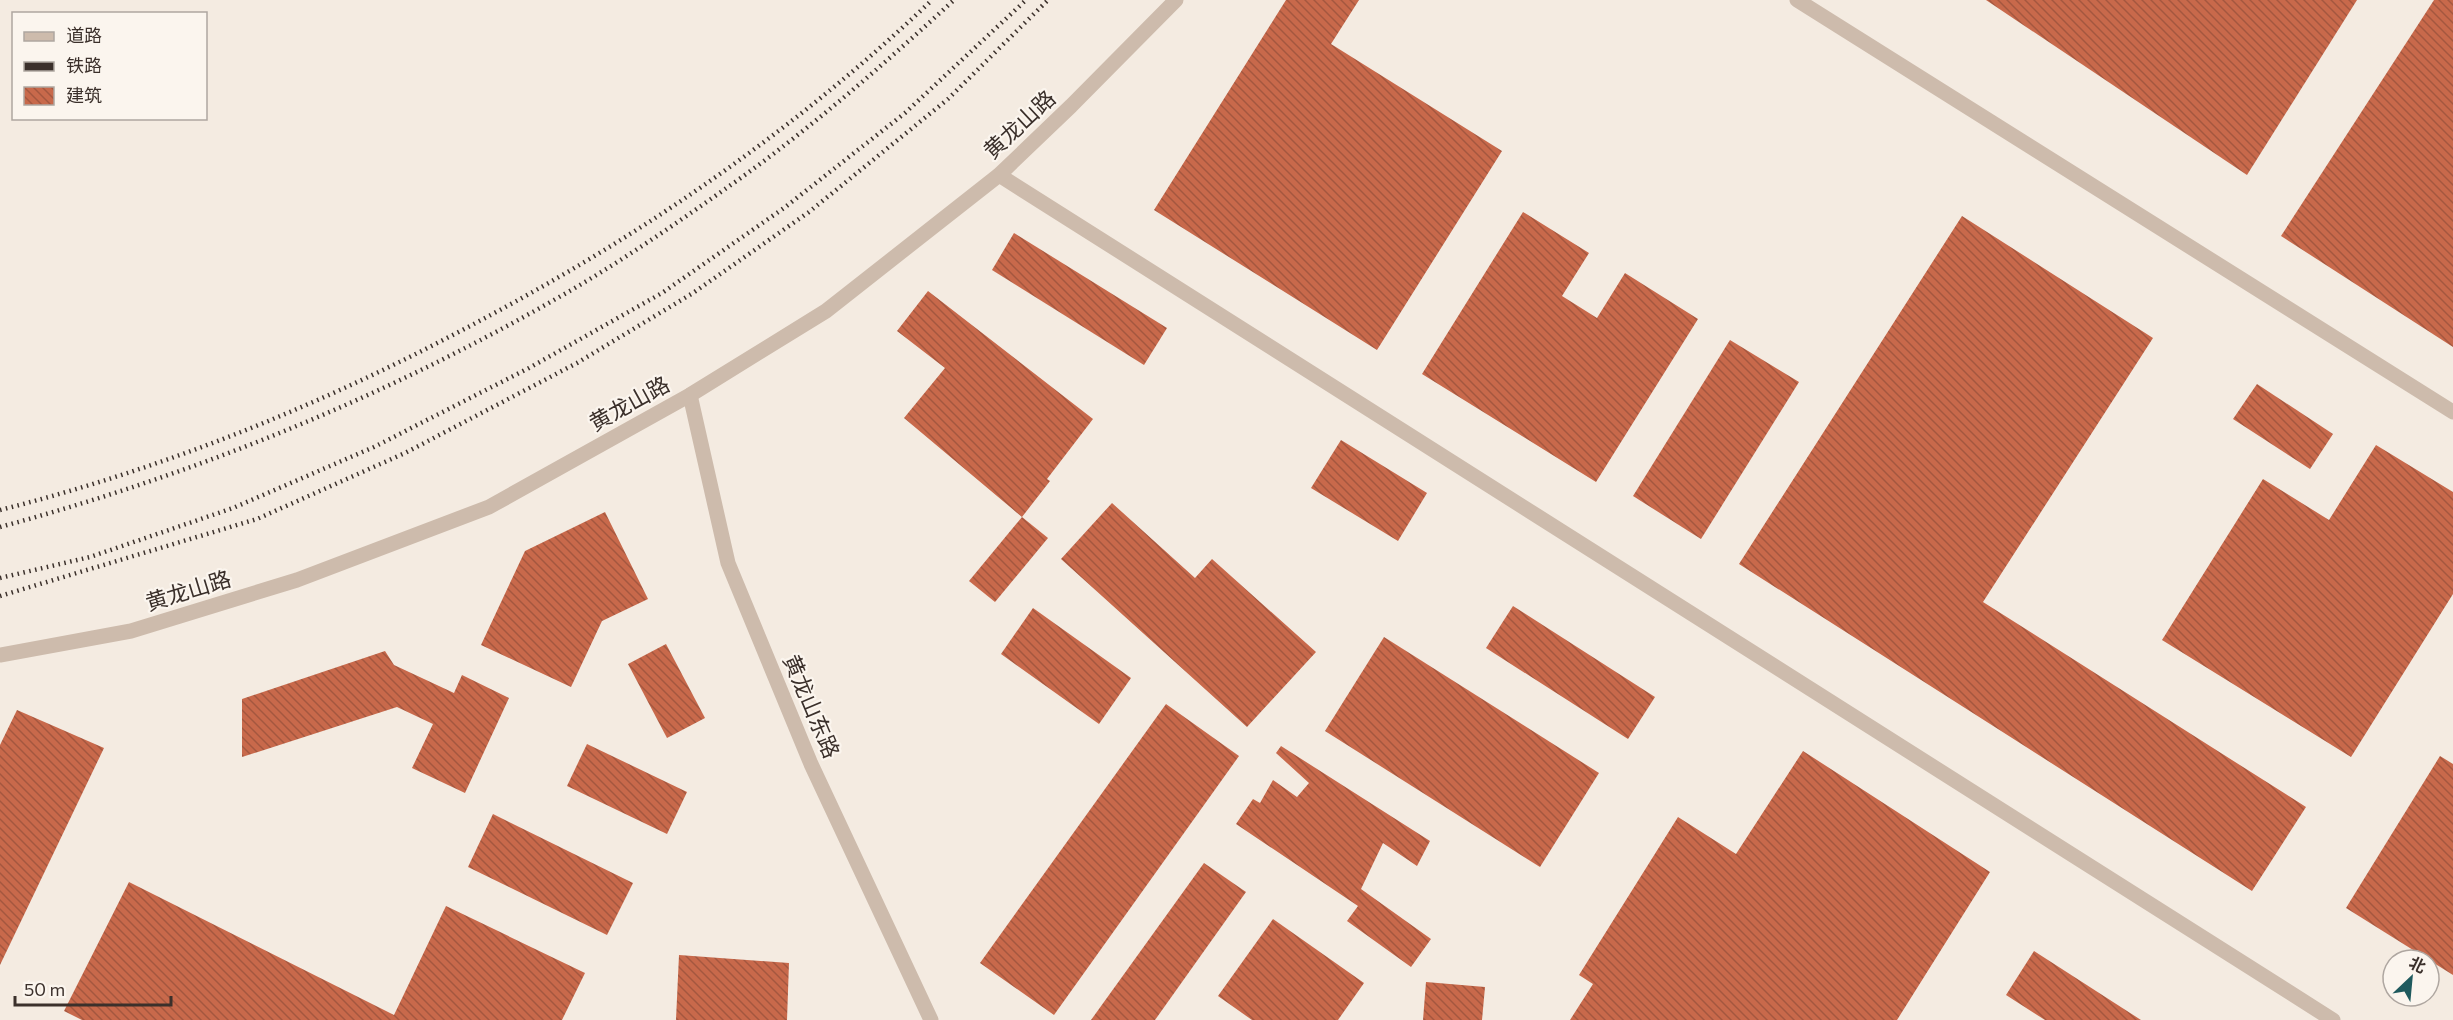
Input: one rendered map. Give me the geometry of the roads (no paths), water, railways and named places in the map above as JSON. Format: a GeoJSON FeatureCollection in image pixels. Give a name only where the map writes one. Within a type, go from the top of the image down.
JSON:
{"type":"FeatureCollection","features":[{"type":"Feature","properties":{"kind":"street","name":"黄龙山路"},"geometry":{"type":"LineString","coordinates":[[0,655],[131,631],[307,576],[489,507],[690,395],[826,312],[999,175],[1176,0]]}},
{"type":"Feature","properties":{"kind":"street"},"geometry":{"type":"LineString","coordinates":[[1797,0],[2453,412]]}},
{"type":"Feature","properties":{"kind":"street"},"geometry":{"type":"LineString","coordinates":[[999,175],[2333,1020]]}},
{"type":"Feature","properties":{"kind":"street","name":"黄龙山东路"},"geometry":{"type":"LineString","coordinates":[[690,395],[728,563],[811,764],[931,1020]]}},
{"type":"Feature","properties":{"kind":"railway"},"geometry":{"type":"LineString","coordinates":[[0,510],[126,474],[248,429],[368,377],[485,318],[604,250],[719,174],[829,91],[932,0]]}},
{"type":"Feature","properties":{"kind":"railway"},"geometry":{"type":"LineString","coordinates":[[0,527],[146,483],[288,430],[427,367],[561,296],[646,243],[758,166],[844,97],[954,0]]}},
{"type":"Feature","properties":{"kind":"railway"},"geometry":{"type":"LineString","coordinates":[[0,578],[90,557],[233,508],[374,447],[529,368],[662,293],[784,208],[905,113],[1026,0]]}},
{"type":"Feature","properties":{"kind":"railway"},"geometry":{"type":"LineString","coordinates":[[0,596],[257,519],[405,453],[577,363],[693,293],[809,212],[948,99],[1048,0]]}}]}
